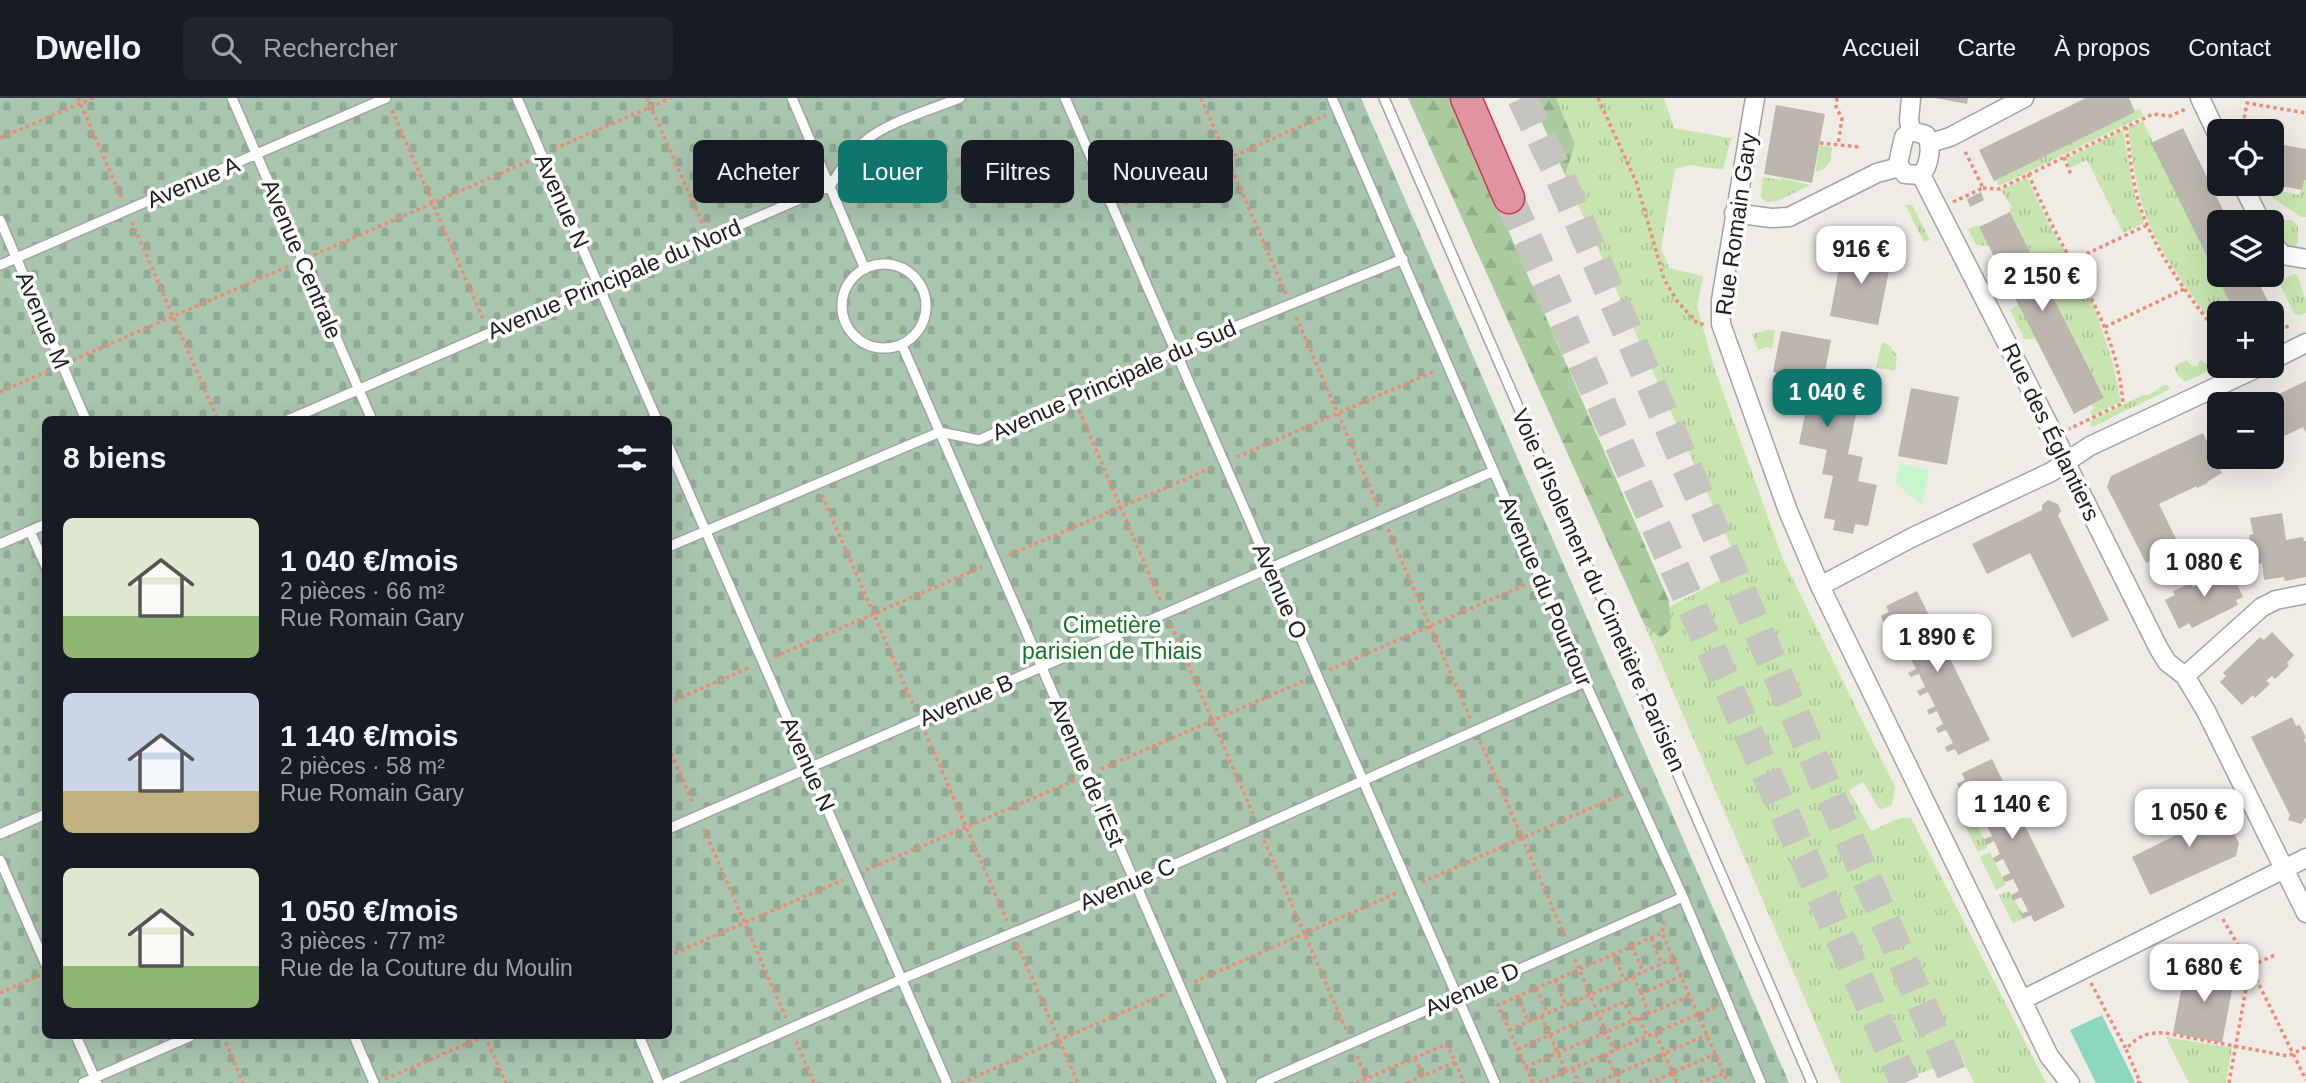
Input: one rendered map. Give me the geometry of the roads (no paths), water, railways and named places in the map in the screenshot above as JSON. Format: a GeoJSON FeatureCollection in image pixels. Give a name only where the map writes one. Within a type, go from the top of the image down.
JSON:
{"type":"FeatureCollection","features":[{"type":"Feature","properties":{"kind":"highway"},"geometry":{"type":"LineString","coordinates":[[1466,98],[1509,198]]}},
{"type":"Feature","properties":{"kind":"street","name":"Rue Romain Gary"},"geometry":{"type":"LineString","coordinates":[[1755,98],[1734,213],[1720,313],[1721,324],[1788,511],[1820,586],[2049,1056],[2070,1083]]}},
{"type":"Feature","properties":{"kind":"street"},"geometry":{"type":"LineString","coordinates":[[1911,98],[1911,131],[1902,142],[1899,167],[1905,174],[1921,175],[1925,170],[1930,143],[1926,135],[1911,131]]}},
{"type":"Feature","properties":{"kind":"street"},"geometry":{"type":"LineString","coordinates":[[1930,143],[1950,137],[2024,98]]}},
{"type":"Feature","properties":{"kind":"street"},"geometry":{"type":"LineString","coordinates":[[2195,103],[2207,120]]}},
{"type":"Feature","properties":{"kind":"street"},"geometry":{"type":"LineString","coordinates":[[1734,213],[1771,218],[1788,217],[1877,173],[1899,167]]}},
{"type":"Feature","properties":{"kind":"street","name":"Rue des Églantiers"},"geometry":{"type":"LineString","coordinates":[[1921,175],[2060,447],[2159,649],[2167,662],[2185,676],[2206,711],[2306,913]]}},
{"type":"Feature","properties":{"kind":"street"},"geometry":{"type":"LineString","coordinates":[[2284,255],[2306,259]]}},
{"type":"Feature","properties":{"kind":"street"},"geometry":{"type":"LineString","coordinates":[[2284,354],[2306,344]]}},
{"type":"Feature","properties":{"kind":"street"},"geometry":{"type":"LineString","coordinates":[[1820,586],[1913,537],[2066,463],[2090,446],[2235,378]]}},
{"type":"Feature","properties":{"kind":"street"},"geometry":{"type":"LineString","coordinates":[[2185,676],[2262,607],[2276,600],[2306,594]]}},
{"type":"Feature","properties":{"kind":"street"},"geometry":{"type":"LineString","coordinates":[[2022,1000],[2306,858]]}},
{"type":"Feature","properties":{"kind":"lane","name":"Avenue Centrale"},"geometry":{"type":"LineString","coordinates":[[232,98],[370,416]]}},
{"type":"Feature","properties":{"kind":"lane","name":"Avenue A"},"geometry":{"type":"LineString","coordinates":[[0,265],[386,98]]}},
{"type":"Feature","properties":{"kind":"lane","name":"Avenue N"},"geometry":{"type":"LineString","coordinates":[[517,98],[655,416]]}},
{"type":"Feature","properties":{"kind":"lane"},"geometry":{"type":"LineString","coordinates":[[792,98],[865,269]]}},
{"type":"Feature","properties":{"kind":"lane"},"geometry":{"type":"LineString","coordinates":[[830,186],[863,142],[878,132],[960,98]]}},
{"type":"Feature","properties":{"kind":"lane","name":"Avenue O"},"geometry":{"type":"LineString","coordinates":[[1065,98],[1494,1083]]}},
{"type":"Feature","properties":{"kind":"lane","name":"Avenue du Pourtour"},"geometry":{"type":"LineString","coordinates":[[1332,98],[1585,682],[1683,897],[1761,1083]]}},
{"type":"Feature","properties":{"kind":"lane","name":"Voie d'Isolement du Cimetière Parisien"},"geometry":{"type":"LineString","coordinates":[[1384,98],[1812,1083]]}},
{"type":"Feature","properties":{"kind":"lane","name":"Avenue Principale du Nord"},"geometry":{"type":"LineString","coordinates":[[297,416],[830,186]]}},
{"type":"Feature","properties":{"kind":"lane","name":"Avenue M"},"geometry":{"type":"LineString","coordinates":[[0,220],[84,416]]}},
{"type":"Feature","properties":{"kind":"lane","name":"Avenue Principale du Sud"},"geometry":{"type":"LineString","coordinates":[[940,432],[979,440],[1175,351],[1403,259]]}},
{"type":"Feature","properties":{"kind":"lane"},"geometry":{"type":"LineString","coordinates":[[876,265],[891,265],[904,269],[915,277],[923,288],[926,314],[913,338],[902,345],[888,349],[874,347],[861,342],[850,332],[842,305],[845,291],[852,279],[865,269],[876,265]]}},
{"type":"Feature","properties":{"kind":"lane","name":"Avenue de l'Est"},"geometry":{"type":"LineString","coordinates":[[902,345],[1222,1083]]}},
{"type":"Feature","properties":{"kind":"lane"},"geometry":{"type":"LineString","coordinates":[[672,545],[940,432]]}},
{"type":"Feature","properties":{"kind":"lane","name":"Avenue N"},"geometry":{"type":"LineString","coordinates":[[672,454],[947,1083]]}},
{"type":"Feature","properties":{"kind":"lane","name":"Avenue B"},"geometry":{"type":"LineString","coordinates":[[672,827],[1494,471]]}},
{"type":"Feature","properties":{"kind":"lane"},"geometry":{"type":"LineString","coordinates":[[0,544],[42,526]]}},
{"type":"Feature","properties":{"kind":"lane"},"geometry":{"type":"LineString","coordinates":[[30,531],[42,558]]}},
{"type":"Feature","properties":{"kind":"lane","name":"Avenue C"},"geometry":{"type":"LineString","coordinates":[[667,1083],[902,979],[1135,882],[1585,682]]}},
{"type":"Feature","properties":{"kind":"lane"},"geometry":{"type":"LineString","coordinates":[[0,834],[42,816]]}},
{"type":"Feature","properties":{"kind":"lane"},"geometry":{"type":"LineString","coordinates":[[0,860],[42,956]]}},
{"type":"Feature","properties":{"kind":"lane","name":"Avenue D"},"geometry":{"type":"LineString","coordinates":[[1261,1083],[1683,897]]}},
{"type":"Feature","properties":{"kind":"lane"},"geometry":{"type":"LineString","coordinates":[[77,1039],[96,1081]]}},
{"type":"Feature","properties":{"kind":"lane"},"geometry":{"type":"LineString","coordinates":[[83,1083],[96,1081],[185,1039]]}},
{"type":"Feature","properties":{"kind":"lane"},"geometry":{"type":"LineString","coordinates":[[355,1039],[375,1083]]}},
{"type":"Feature","properties":{"kind":"lane"},"geometry":{"type":"LineString","coordinates":[[640,1039],[659,1083]]}},
{"type":"Feature","properties":{"kind":"tunnel"},"geometry":{"type":"LineString","coordinates":[[1522,98],[1559,175],[1956,1083]]}},
{"type":"Feature","properties":{"kind":"tunnel"},"geometry":{"type":"LineString","coordinates":[[1509,198],[1905,1083]]}},
{"type":"Feature","properties":{"kind":"park label","name":"Cimetière parisien de Thiais"},"geometry":{"type":"Point","coordinates":[1112,638]}}]}
